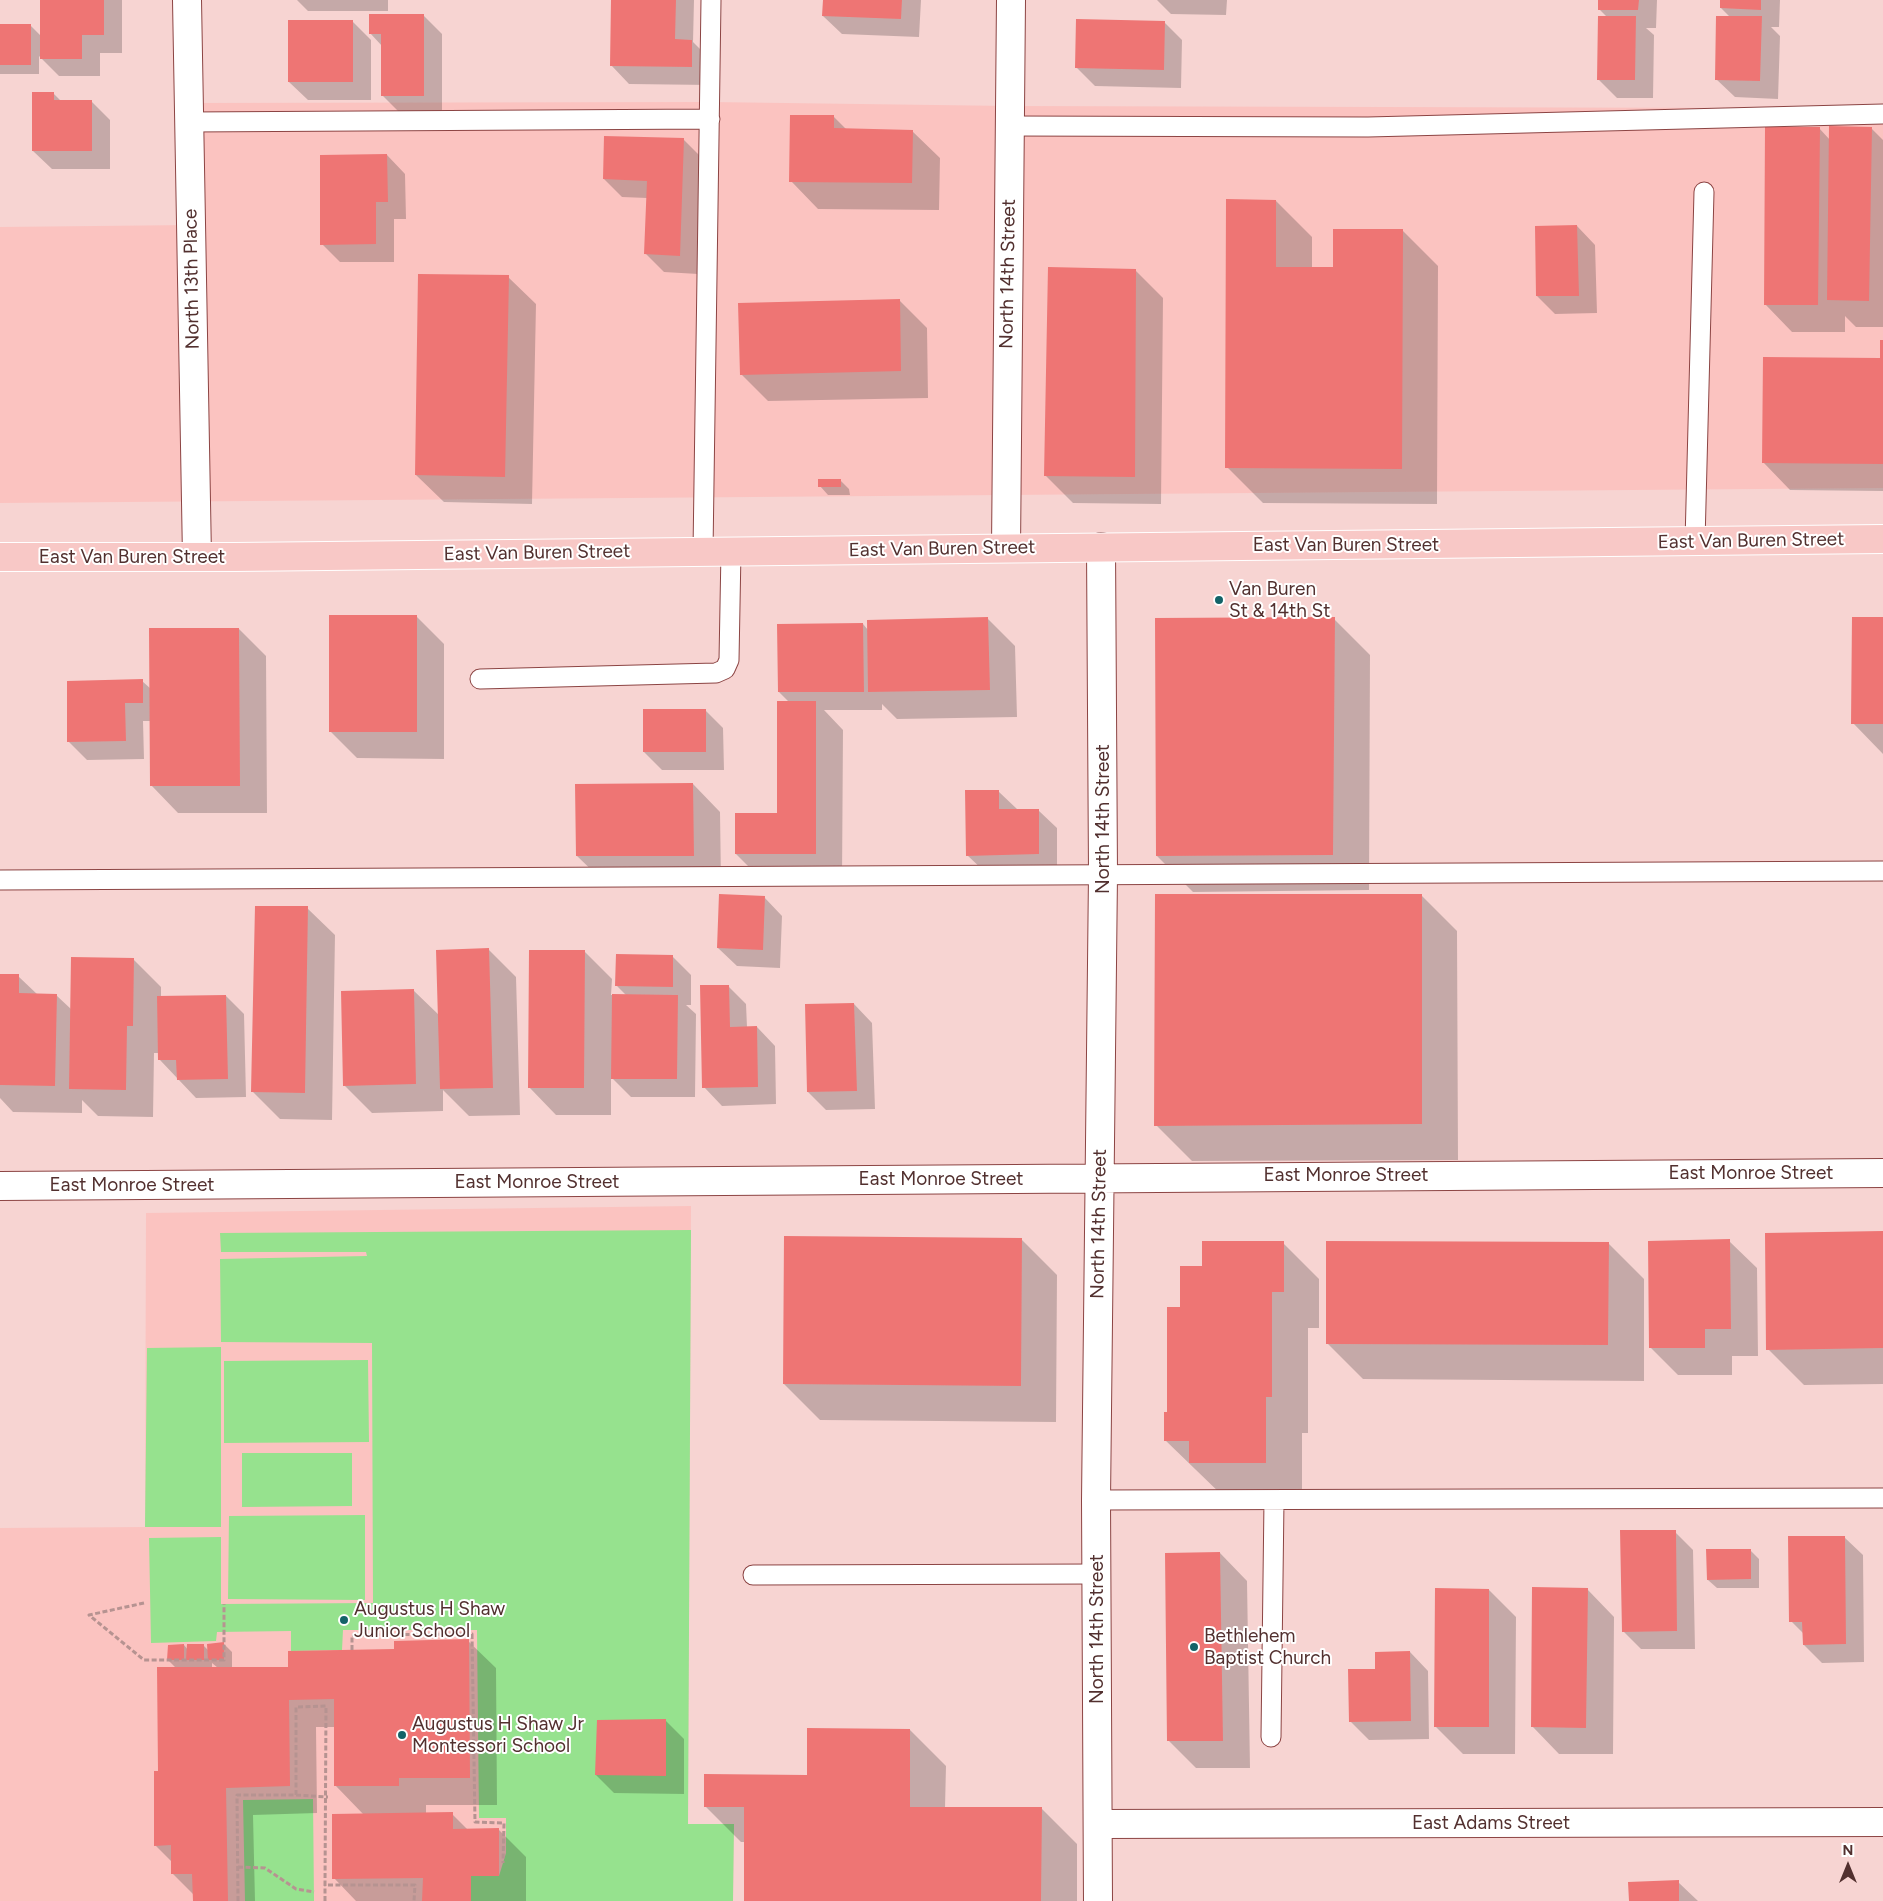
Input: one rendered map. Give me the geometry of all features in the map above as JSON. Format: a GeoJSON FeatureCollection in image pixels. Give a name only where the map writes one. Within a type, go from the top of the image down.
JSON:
{"type":"FeatureCollection","features":[{"type":"Feature","properties":{"kind":"main road","name":"East Van Buren Street"},"geometry":{"type":"LineString","coordinates":[[0,557],[197,557],[1883,539]]}},
{"type":"Feature","properties":{"kind":"street","name":"North 13th Place"},"geometry":{"type":"LineString","coordinates":[[187,0],[197,557]]}},
{"type":"Feature","properties":{"kind":"street","name":"North 14th Street"},"geometry":{"type":"LineString","coordinates":[[1006,548],[1011,0]]}},
{"type":"Feature","properties":{"kind":"street","name":"North 14th Street"},"geometry":{"type":"LineString","coordinates":[[1098,1901],[1096,1500],[1103,874],[1101,548]]}},
{"type":"Feature","properties":{"kind":"street","name":"East Monroe Street"},"geometry":{"type":"LineString","coordinates":[[0,1186],[1883,1173]]}},
{"type":"Feature","properties":{"kind":"street","name":"East Adams Street"},"geometry":{"type":"LineString","coordinates":[[1099,1824],[1883,1822]]}},
{"type":"Feature","properties":{"kind":"lane"},"geometry":{"type":"LineString","coordinates":[[703,551],[711,0]]}},
{"type":"Feature","properties":{"kind":"lane"},"geometry":{"type":"LineString","coordinates":[[1010,126],[1368,127],[1883,114]]}},
{"type":"Feature","properties":{"kind":"lane"},"geometry":{"type":"LineString","coordinates":[[189,122],[710,119]]}},
{"type":"Feature","properties":{"kind":"lane"},"geometry":{"type":"LineString","coordinates":[[1695,542],[1704,192]]}},
{"type":"Feature","properties":{"kind":"lane"},"geometry":{"type":"LineString","coordinates":[[480,679],[716,673],[725,669],[729,660],[731,551]]}},
{"type":"Feature","properties":{"kind":"lane"},"geometry":{"type":"LineString","coordinates":[[0,880],[1883,871]]}},
{"type":"Feature","properties":{"kind":"lane"},"geometry":{"type":"LineString","coordinates":[[1096,1500],[1883,1498]]}},
{"type":"Feature","properties":{"kind":"lane"},"geometry":{"type":"LineString","coordinates":[[1271,1737],[1274,1500]]}},
{"type":"Feature","properties":{"kind":"lane"},"geometry":{"type":"LineString","coordinates":[[753,1575],[1097,1574]]}},
{"type":"Feature","properties":{"kind":"path"},"geometry":{"type":"LineString","coordinates":[[144,1603],[89,1615],[144,1660],[224,1660],[224,1604]]}},
{"type":"Feature","properties":{"kind":"path"},"geometry":{"type":"LineString","coordinates":[[352,1650],[352,1635],[472,1634],[475,1822],[504,1823],[503,1863]]}},
{"type":"Feature","properties":{"kind":"path"},"geometry":{"type":"LineString","coordinates":[[296,1795],[296,1707],[326,1706],[328,1797],[324,1901]]}},
{"type":"Feature","properties":{"kind":"path"},"geometry":{"type":"LineString","coordinates":[[238,1901],[237,1795],[328,1797]]}},
{"type":"Feature","properties":{"kind":"path"},"geometry":{"type":"LineString","coordinates":[[238,1867],[265,1868],[296,1889],[314,1892]]}},
{"type":"Feature","properties":{"kind":"path"},"geometry":{"type":"LineString","coordinates":[[325,1886],[414,1885],[414,1901]]}},
{"type":"Feature","properties":{"kind":"shaded area"},"geometry":{"type":"Polygon","coordinates":[[[710,102],[1010,106],[1752,108],[1883,106],[1883,488],[0,503],[0,227],[191,225],[189,103],[710,102]]]}},
{"type":"Feature","properties":{"kind":"shaded area","name":"Augustus H Shaw Junior School"},"geometry":{"type":"Polygon","coordinates":[[[691,1206],[688,1824],[734,1824],[733,1901],[0,1901],[0,1528],[145,1527],[146,1213],[691,1206]]]}},
{"type":"Feature","properties":{"kind":"green space"},"geometry":{"type":"Polygon","coordinates":[[[691,1230],[688,1824],[734,1824],[733,1901],[471,1901],[471,1876],[499,1876],[506,1853],[506,1818],[479,1818],[477,1630],[343,1630],[342,1650],[291,1651],[291,1631],[217,1632],[216,1641],[151,1643],[149,1538],[221,1537],[221,1604],[373,1603],[372,1343],[221,1342],[220,1259],[367,1256],[366,1252],[221,1252],[220,1233],[691,1230]]]}},
{"type":"Feature","properties":{"kind":"green space"},"geometry":{"type":"Polygon","coordinates":[[[221,1347],[221,1527],[145,1527],[147,1348],[221,1347]]]}},
{"type":"Feature","properties":{"kind":"green space"},"geometry":{"type":"Polygon","coordinates":[[[368,1360],[369,1442],[224,1443],[224,1361],[368,1360]]]}},
{"type":"Feature","properties":{"kind":"green space"},"geometry":{"type":"Polygon","coordinates":[[[242,1453],[352,1453],[352,1506],[242,1507],[242,1453]]]}},
{"type":"Feature","properties":{"kind":"green space"},"geometry":{"type":"Polygon","coordinates":[[[365,1515],[365,1600],[228,1599],[229,1516],[365,1515]]]}},
{"type":"Feature","properties":{"kind":"green space"},"geometry":{"type":"Polygon","coordinates":[[[313,1799],[314,1901],[245,1901],[243,1800],[313,1799]]]}},
{"type":"Feature","properties":{"kind":"building"},"geometry":{"type":"Polygon","coordinates":[[[40,0],[104,0],[104,35],[82,35],[82,59],[40,59],[40,0]]]}},
{"type":"Feature","properties":{"kind":"building"},"geometry":{"type":"Polygon","coordinates":[[[611,0],[676,0],[675,39],[692,40],[692,67],[610,66],[611,0]]]}},
{"type":"Feature","properties":{"kind":"building"},"geometry":{"type":"Polygon","coordinates":[[[823,0],[902,0],[901,19],[822,16],[823,0]]]}},
{"type":"Feature","properties":{"kind":"building"},"geometry":{"type":"Polygon","coordinates":[[[1598,0],[1639,0],[1638,10],[1598,10],[1598,0]]]}},
{"type":"Feature","properties":{"kind":"building"},"geometry":{"type":"Polygon","coordinates":[[[1720,0],[1761,0],[1761,10],[1720,8],[1720,0]]]}},
{"type":"Feature","properties":{"kind":"building"},"geometry":{"type":"Polygon","coordinates":[[[369,14],[424,14],[424,96],[381,96],[381,34],[369,34],[369,14]]]}},
{"type":"Feature","properties":{"kind":"building"},"geometry":{"type":"Polygon","coordinates":[[[1598,16],[1636,16],[1635,80],[1597,80],[1598,16]]]}},
{"type":"Feature","properties":{"kind":"building"},"geometry":{"type":"Polygon","coordinates":[[[1716,16],[1762,16],[1760,81],[1715,80],[1716,16]]]}},
{"type":"Feature","properties":{"kind":"building"},"geometry":{"type":"Polygon","coordinates":[[[1076,19],[1165,21],[1164,70],[1075,68],[1076,19]]]}},
{"type":"Feature","properties":{"kind":"building"},"geometry":{"type":"Polygon","coordinates":[[[288,20],[353,20],[353,82],[288,82],[288,20]]]}},
{"type":"Feature","properties":{"kind":"building"},"geometry":{"type":"Polygon","coordinates":[[[0,24],[31,24],[31,65],[0,65],[0,24]]]}},
{"type":"Feature","properties":{"kind":"building"},"geometry":{"type":"Polygon","coordinates":[[[32,92],[54,92],[54,100],[92,100],[92,151],[32,151],[32,92]]]}},
{"type":"Feature","properties":{"kind":"building"},"geometry":{"type":"Polygon","coordinates":[[[790,115],[834,115],[834,128],[913,130],[912,183],[789,182],[790,115]]]}},
{"type":"Feature","properties":{"kind":"building"},"geometry":{"type":"Polygon","coordinates":[[[1829,126],[1872,127],[1869,301],[1827,300],[1829,126]]]}},
{"type":"Feature","properties":{"kind":"building"},"geometry":{"type":"Polygon","coordinates":[[[1765,127],[1820,127],[1818,305],[1764,305],[1765,127]]]}},
{"type":"Feature","properties":{"kind":"building"},"geometry":{"type":"Polygon","coordinates":[[[604,136],[684,138],[680,256],[644,254],[647,181],[603,179],[604,136]]]}},
{"type":"Feature","properties":{"kind":"building"},"geometry":{"type":"Polygon","coordinates":[[[387,154],[388,202],[376,202],[376,244],[320,245],[320,155],[387,154]]]}},
{"type":"Feature","properties":{"kind":"building"},"geometry":{"type":"Polygon","coordinates":[[[1226,199],[1276,200],[1276,267],[1333,267],[1333,229],[1403,229],[1402,469],[1225,468],[1226,199]]]}},
{"type":"Feature","properties":{"kind":"building"},"geometry":{"type":"Polygon","coordinates":[[[1577,225],[1579,296],[1536,296],[1535,226],[1577,225]]]}},
{"type":"Feature","properties":{"kind":"building"},"geometry":{"type":"Polygon","coordinates":[[[1048,267],[1136,269],[1135,477],[1044,476],[1048,267]]]}},
{"type":"Feature","properties":{"kind":"building"},"geometry":{"type":"Polygon","coordinates":[[[418,274],[509,275],[505,477],[415,475],[418,274]]]}},
{"type":"Feature","properties":{"kind":"building"},"geometry":{"type":"Polygon","coordinates":[[[900,299],[901,371],[740,375],[738,303],[900,299]]]}},
{"type":"Feature","properties":{"kind":"building"},"geometry":{"type":"Polygon","coordinates":[[[1880,340],[1883,340],[1883,464],[1762,463],[1763,357],[1880,358],[1880,340]]]}},
{"type":"Feature","properties":{"kind":"building"},"geometry":{"type":"Polygon","coordinates":[[[818,479],[841,479],[841,487],[818,487],[818,479]]]}},
{"type":"Feature","properties":{"kind":"building"},"geometry":{"type":"Polygon","coordinates":[[[329,615],[417,615],[417,732],[329,732],[329,615]]]}},
{"type":"Feature","properties":{"kind":"building"},"geometry":{"type":"Polygon","coordinates":[[[988,617],[990,690],[868,692],[867,620],[988,617]]]}},
{"type":"Feature","properties":{"kind":"building"},"geometry":{"type":"Polygon","coordinates":[[[1335,617],[1333,855],[1156,856],[1155,618],[1335,617]]]}},
{"type":"Feature","properties":{"kind":"building"},"geometry":{"type":"Polygon","coordinates":[[[1852,617],[1883,617],[1883,724],[1851,724],[1852,617]]]}},
{"type":"Feature","properties":{"kind":"building"},"geometry":{"type":"Polygon","coordinates":[[[863,623],[864,692],[778,692],[777,624],[863,623]]]}},
{"type":"Feature","properties":{"kind":"building"},"geometry":{"type":"Polygon","coordinates":[[[149,628],[239,628],[240,786],[150,786],[149,628]]]}},
{"type":"Feature","properties":{"kind":"building"},"geometry":{"type":"Polygon","coordinates":[[[143,679],[143,703],[125,703],[126,741],[67,742],[67,681],[143,679]]]}},
{"type":"Feature","properties":{"kind":"building"},"geometry":{"type":"Polygon","coordinates":[[[777,701],[816,701],[816,854],[735,854],[735,813],[777,813],[777,701]]]}},
{"type":"Feature","properties":{"kind":"building"},"geometry":{"type":"Polygon","coordinates":[[[643,709],[706,709],[706,752],[643,752],[643,709]]]}},
{"type":"Feature","properties":{"kind":"building"},"geometry":{"type":"Polygon","coordinates":[[[693,783],[694,856],[576,856],[575,784],[693,783]]]}},
{"type":"Feature","properties":{"kind":"building"},"geometry":{"type":"Polygon","coordinates":[[[965,790],[999,790],[999,809],[1039,809],[1039,854],[966,856],[965,790]]]}},
{"type":"Feature","properties":{"kind":"building"},"geometry":{"type":"Polygon","coordinates":[[[719,894],[765,896],[763,950],[717,948],[719,894]]]}},
{"type":"Feature","properties":{"kind":"building"},"geometry":{"type":"Polygon","coordinates":[[[1155,894],[1422,894],[1422,1124],[1154,1126],[1155,894]]]}},
{"type":"Feature","properties":{"kind":"building"},"geometry":{"type":"Polygon","coordinates":[[[255,906],[308,906],[305,1093],[251,1092],[255,906]]]}},
{"type":"Feature","properties":{"kind":"building"},"geometry":{"type":"Polygon","coordinates":[[[489,948],[493,1088],[440,1089],[436,950],[489,948]]]}},
{"type":"Feature","properties":{"kind":"building"},"geometry":{"type":"Polygon","coordinates":[[[529,950],[585,950],[584,1088],[528,1088],[529,950]]]}},
{"type":"Feature","properties":{"kind":"building"},"geometry":{"type":"Polygon","coordinates":[[[616,954],[673,955],[673,987],[615,986],[616,954]]]}},
{"type":"Feature","properties":{"kind":"building"},"geometry":{"type":"Polygon","coordinates":[[[71,957],[134,958],[133,1026],[127,1026],[126,1090],[69,1089],[71,957]]]}},
{"type":"Feature","properties":{"kind":"building"},"geometry":{"type":"Polygon","coordinates":[[[0,974],[19,974],[19,993],[57,994],[55,1086],[0,1085],[0,974]]]}},
{"type":"Feature","properties":{"kind":"building"},"geometry":{"type":"Polygon","coordinates":[[[700,985],[729,985],[730,1027],[757,1026],[758,1087],[702,1088],[700,985]]]}},
{"type":"Feature","properties":{"kind":"building"},"geometry":{"type":"Polygon","coordinates":[[[414,989],[416,1084],[343,1086],[341,991],[414,989]]]}},
{"type":"Feature","properties":{"kind":"building"},"geometry":{"type":"Polygon","coordinates":[[[612,994],[678,995],[677,1079],[611,1079],[612,994]]]}},
{"type":"Feature","properties":{"kind":"building"},"geometry":{"type":"Polygon","coordinates":[[[226,995],[228,1079],[177,1080],[176,1060],[158,1060],[157,996],[226,995]]]}},
{"type":"Feature","properties":{"kind":"building"},"geometry":{"type":"Polygon","coordinates":[[[854,1003],[857,1091],[807,1092],[805,1004],[854,1003]]]}},
{"type":"Feature","properties":{"kind":"building"},"geometry":{"type":"Polygon","coordinates":[[[1883,1231],[1883,1348],[1766,1350],[1765,1233],[1883,1231]]]}},
{"type":"Feature","properties":{"kind":"building"},"geometry":{"type":"Polygon","coordinates":[[[784,1236],[1022,1238],[1021,1386],[783,1384],[784,1236]]]}},
{"type":"Feature","properties":{"kind":"building"},"geometry":{"type":"Polygon","coordinates":[[[1730,1239],[1731,1329],[1705,1329],[1705,1348],[1649,1348],[1648,1241],[1730,1239]]]}},
{"type":"Feature","properties":{"kind":"building"},"geometry":{"type":"Polygon","coordinates":[[[1202,1241],[1284,1241],[1284,1292],[1272,1292],[1272,1397],[1266,1397],[1266,1463],[1189,1463],[1189,1441],[1164,1441],[1164,1412],[1167,1412],[1167,1307],[1180,1307],[1180,1266],[1202,1266],[1202,1241]]]}},
{"type":"Feature","properties":{"kind":"building"},"geometry":{"type":"Polygon","coordinates":[[[1326,1241],[1609,1242],[1608,1345],[1326,1344],[1326,1241]]]}},
{"type":"Feature","properties":{"kind":"building"},"geometry":{"type":"Polygon","coordinates":[[[1620,1530],[1676,1530],[1677,1631],[1622,1632],[1620,1530]]]}},
{"type":"Feature","properties":{"kind":"building"},"geometry":{"type":"Polygon","coordinates":[[[1788,1536],[1845,1536],[1846,1644],[1803,1645],[1802,1622],[1789,1622],[1788,1536]]]}},
{"type":"Feature","properties":{"kind":"building"},"geometry":{"type":"Polygon","coordinates":[[[1706,1549],[1751,1549],[1751,1579],[1707,1580],[1706,1549]]]}},
{"type":"Feature","properties":{"kind":"building","name":"Bethlehem Baptist Church"},"geometry":{"type":"Polygon","coordinates":[[[1220,1552],[1223,1741],[1167,1741],[1165,1553],[1220,1552]]]}},
{"type":"Feature","properties":{"kind":"building"},"geometry":{"type":"Polygon","coordinates":[[[1532,1587],[1588,1588],[1586,1728],[1531,1727],[1532,1587]]]}},
{"type":"Feature","properties":{"kind":"building"},"geometry":{"type":"Polygon","coordinates":[[[1435,1588],[1489,1589],[1489,1727],[1434,1727],[1435,1588]]]}},
{"type":"Feature","properties":{"kind":"building","name":"Augustus H Shaw Jr Montessori School"},"geometry":{"type":"Polygon","coordinates":[[[469,1639],[470,1778],[399,1778],[399,1786],[334,1786],[334,1699],[289,1700],[290,1786],[226,1788],[228,1901],[193,1901],[192,1874],[171,1874],[171,1845],[154,1846],[154,1771],[158,1771],[157,1667],[288,1667],[288,1651],[394,1649],[394,1641],[469,1639]]]}},
{"type":"Feature","properties":{"kind":"building"},"geometry":{"type":"Polygon","coordinates":[[[224,1642],[224,1660],[208,1660],[207,1644],[224,1642]]]}},
{"type":"Feature","properties":{"kind":"building"},"geometry":{"type":"Polygon","coordinates":[[[184,1644],[184,1660],[167,1660],[168,1645],[184,1644]]]}},
{"type":"Feature","properties":{"kind":"building"},"geometry":{"type":"Polygon","coordinates":[[[187,1644],[204,1644],[204,1660],[186,1660],[187,1644]]]}},
{"type":"Feature","properties":{"kind":"building"},"geometry":{"type":"Polygon","coordinates":[[[1410,1651],[1411,1721],[1349,1722],[1348,1669],[1375,1669],[1375,1652],[1410,1651]]]}},
{"type":"Feature","properties":{"kind":"building"},"geometry":{"type":"Polygon","coordinates":[[[666,1719],[666,1776],[595,1775],[597,1720],[666,1719]]]}},
{"type":"Feature","properties":{"kind":"building"},"geometry":{"type":"Polygon","coordinates":[[[807,1728],[910,1729],[910,1807],[1042,1807],[1041,1901],[744,1901],[744,1807],[704,1807],[704,1774],[807,1775],[807,1728]]]}},
{"type":"Feature","properties":{"kind":"building","name":"Augustus H Shaw Jr Montessori School"},"geometry":{"type":"Polygon","coordinates":[[[453,1812],[453,1829],[499,1828],[499,1876],[471,1876],[471,1901],[422,1901],[423,1878],[332,1879],[332,1814],[453,1812]]]}},
{"type":"Feature","properties":{"kind":"building"},"geometry":{"type":"Polygon","coordinates":[[[1679,1880],[1679,1901],[1629,1901],[1628,1882],[1679,1880]]]}},
{"type":"Feature","properties":{"kind":"place","name":"Van Buren St & 14th St"},"geometry":{"type":"Point","coordinates":[1219,600]}},
{"type":"Feature","properties":{"kind":"place","name":"Augustus H Shaw Junior School"},"geometry":{"type":"Point","coordinates":[344,1620]}},
{"type":"Feature","properties":{"kind":"place","name":"Bethlehem Baptist Church"},"geometry":{"type":"Point","coordinates":[1194,1647]}},
{"type":"Feature","properties":{"kind":"place","name":"Augustus H Shaw Jr Montessori School"},"geometry":{"type":"Point","coordinates":[402,1735]}}]}
